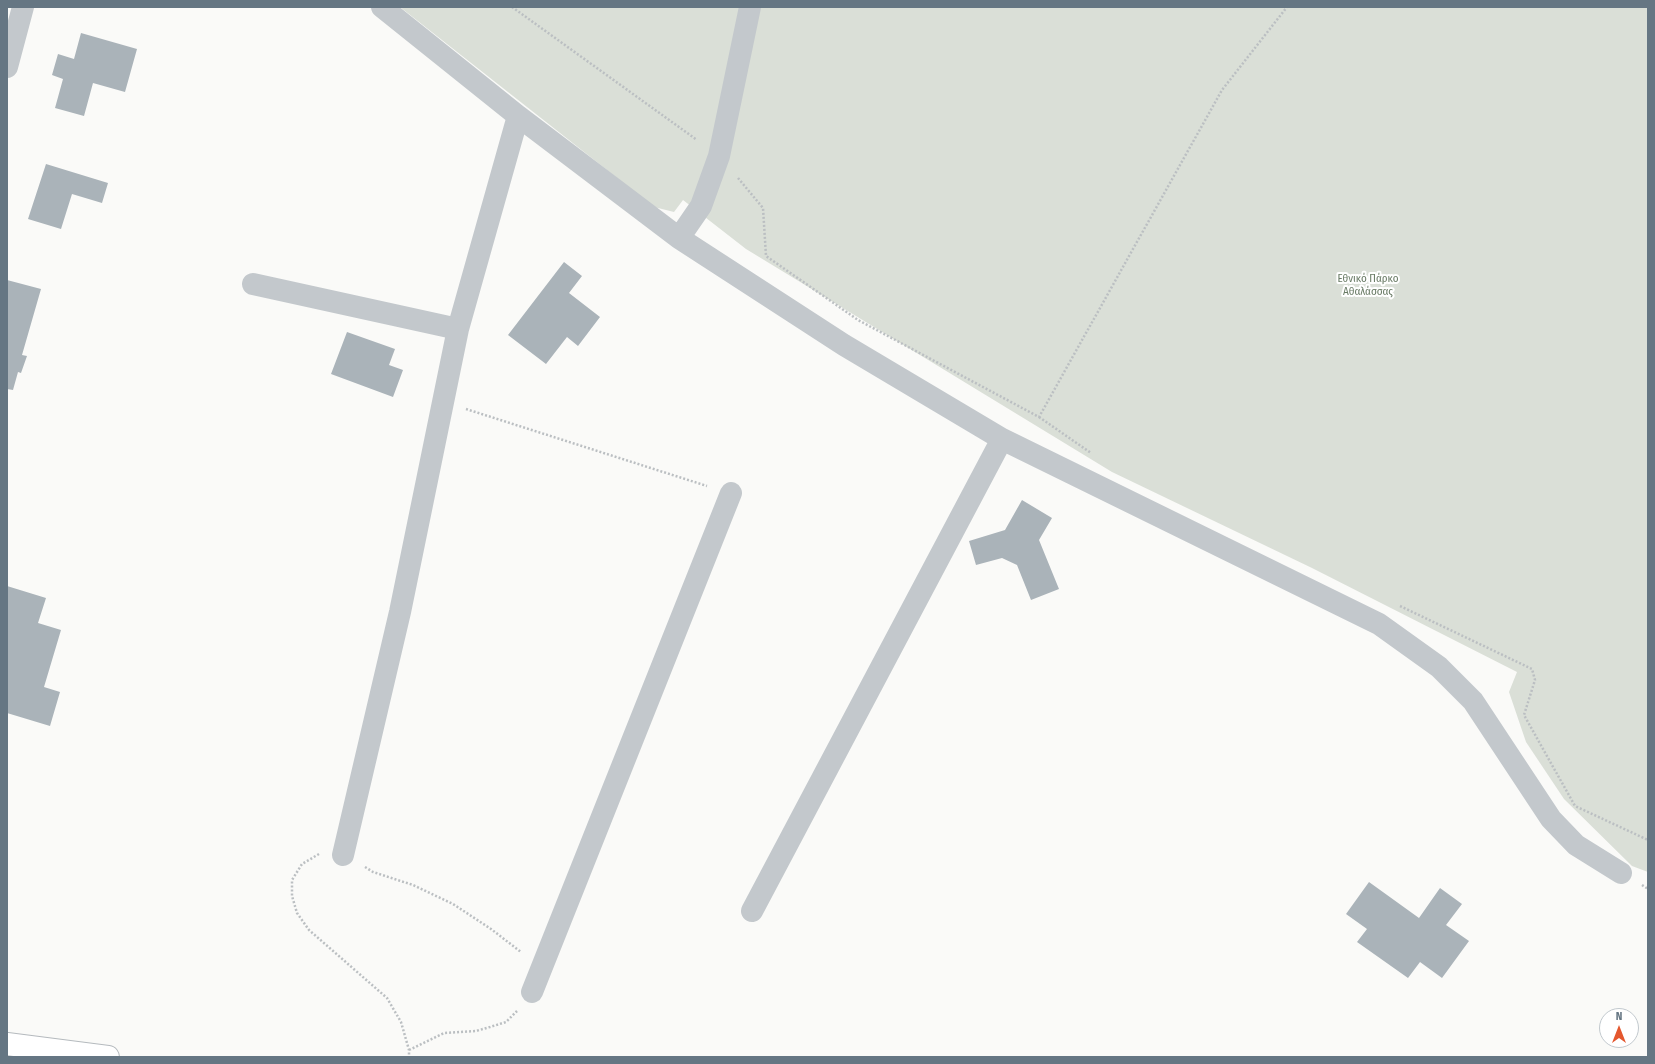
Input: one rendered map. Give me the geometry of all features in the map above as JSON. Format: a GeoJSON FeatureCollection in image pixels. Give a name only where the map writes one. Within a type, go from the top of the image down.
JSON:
{"type":"FeatureCollection","features":[{"type":"Feature","properties":{"kind":"main road"},"geometry":{"type":"LineString","coordinates":[[7,1044],[108,1057]]}},
{"type":"Feature","properties":{"kind":"street"},"geometry":{"type":"LineString","coordinates":[[7,67],[23,7]]}},
{"type":"Feature","properties":{"kind":"street"},"geometry":{"type":"LineString","coordinates":[[382,7],[518,116],[679,238],[844,344],[1002,438],[1379,624],[1439,667],[1473,701],[1551,818],[1576,845],[1620,873]]}},
{"type":"Feature","properties":{"kind":"street"},"geometry":{"type":"LineString","coordinates":[[679,238],[701,206],[719,156],[750,7]]}},
{"type":"Feature","properties":{"kind":"street"},"geometry":{"type":"LineString","coordinates":[[343,855],[400,612],[458,329],[518,116]]}},
{"type":"Feature","properties":{"kind":"street"},"geometry":{"type":"LineString","coordinates":[[254,284],[458,329]]}},
{"type":"Feature","properties":{"kind":"street"},"geometry":{"type":"LineString","coordinates":[[752,911],[1002,438]]}},
{"type":"Feature","properties":{"kind":"street"},"geometry":{"type":"LineString","coordinates":[[536,983],[731,493]]}},
{"type":"Feature","properties":{"kind":"path"},"geometry":{"type":"LineString","coordinates":[[512,7],[719,156],[763,208],[766,256],[858,320],[1039,417],[1222,90],[1287,7]]}},
{"type":"Feature","properties":{"kind":"path"},"geometry":{"type":"LineString","coordinates":[[443,402],[731,493]]}},
{"type":"Feature","properties":{"kind":"path"},"geometry":{"type":"LineString","coordinates":[[1524,715],[1575,806],[1648,840]]}},
{"type":"Feature","properties":{"kind":"path"},"geometry":{"type":"LineString","coordinates":[[409,1050],[444,1033],[476,1031],[506,1022],[517,1011],[536,983],[524,955],[491,929],[453,904],[413,885],[373,872],[343,855],[333,852],[318,854],[302,864],[292,880],[292,896],[297,913],[310,930],[387,998],[401,1022],[409,1050],[409,1057]]}},
{"type":"Feature","properties":{"kind":"green space","name":"Εθνικό Πάρκο Αθαλάσσας"},"geometry":{"type":"Polygon","coordinates":[[[400,7],[1648,7],[1648,872],[1632,866],[1564,799],[1526,742],[1509,692],[1517,672],[1312,568],[1112,472],[746,249],[683,200],[674,212],[654,207],[400,7]]]}},
{"type":"Feature","properties":{"kind":"building"},"geometry":{"type":"Polygon","coordinates":[[[81,33],[137,49],[125,92],[93,83],[84,116],[55,108],[63,79],[52,75],[58,54],[74,59],[81,33]]]}},
{"type":"Feature","properties":{"kind":"building"},"geometry":{"type":"Polygon","coordinates":[[[46,164],[108,183],[102,203],[72,194],[61,229],[28,219],[46,164]]]}},
{"type":"Feature","properties":{"kind":"building"},"geometry":{"type":"Polygon","coordinates":[[[564,262],[582,276],[569,293],[600,317],[578,346],[567,337],[546,364],[508,335],[564,262]]]}},
{"type":"Feature","properties":{"kind":"building"},"geometry":{"type":"Polygon","coordinates":[[[7,280],[41,289],[22,355],[27,356],[21,373],[18,372],[13,390],[7,389],[7,280]]]}},
{"type":"Feature","properties":{"kind":"building"},"geometry":{"type":"Polygon","coordinates":[[[347,332],[395,349],[389,365],[403,370],[393,397],[331,374],[347,332]]]}},
{"type":"Feature","properties":{"kind":"building"},"geometry":{"type":"Polygon","coordinates":[[[1022,500],[1052,518],[1039,540],[1059,589],[1031,600],[1017,565],[1002,558],[976,565],[969,541],[1005,530],[1022,500]]]}},
{"type":"Feature","properties":{"kind":"building"},"geometry":{"type":"Polygon","coordinates":[[[7,586],[46,598],[38,623],[61,630],[44,687],[60,692],[50,726],[7,713],[7,586]]]}},
{"type":"Feature","properties":{"kind":"building"},"geometry":{"type":"Polygon","coordinates":[[[1369,882],[1419,918],[1440,888],[1462,904],[1446,925],[1469,941],[1442,978],[1420,962],[1408,978],[1357,942],[1367,929],[1346,914],[1369,882]]]}}]}
